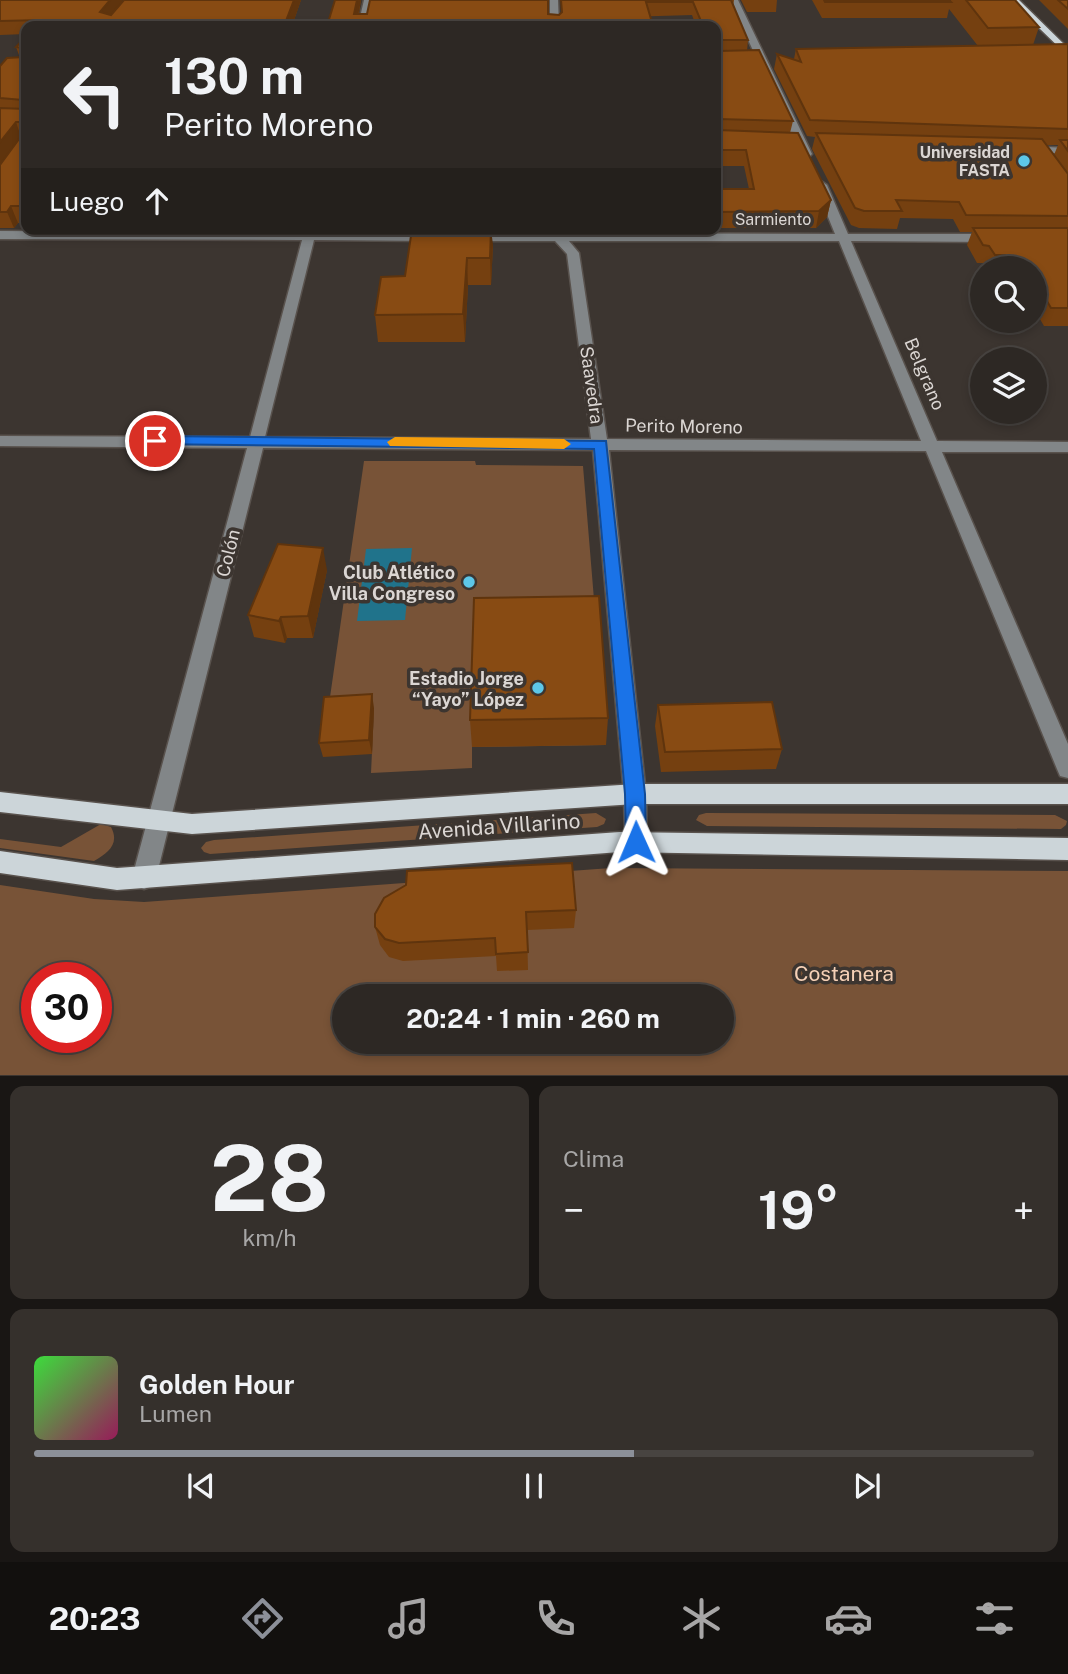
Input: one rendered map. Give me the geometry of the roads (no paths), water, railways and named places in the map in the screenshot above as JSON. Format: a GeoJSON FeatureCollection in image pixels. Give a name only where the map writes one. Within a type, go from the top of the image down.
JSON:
{"type":"FeatureCollection","features":[{"type":"Feature","properties":{"kind":"main road"},"geometry":{"type":"LineString","coordinates":[[1014,0],[1068,54]]}},
{"type":"Feature","properties":{"kind":"main road"},"geometry":{"type":"LineString","coordinates":[[1025,0],[1068,42]]}},
{"type":"Feature","properties":{"kind":"main road","name":"Avenida Villarino"},"geometry":{"type":"LineString","coordinates":[[0,802],[192,824],[635,794],[1068,794]]}},
{"type":"Feature","properties":{"kind":"main road","name":"Avenida Villarino"},"geometry":{"type":"LineString","coordinates":[[0,862],[117,879],[636,842],[1068,849]]}},
{"type":"Feature","properties":{"kind":"street"},"geometry":{"type":"LineString","coordinates":[[363,21],[368,0]]}},
{"type":"Feature","properties":{"kind":"street"},"geometry":{"type":"LineString","coordinates":[[554,0],[555,21]]}},
{"type":"Feature","properties":{"kind":"street"},"geometry":{"type":"LineString","coordinates":[[734,0],[812,166]]}},
{"type":"Feature","properties":{"kind":"street"},"geometry":{"type":"LineString","coordinates":[[1054,55],[1068,54]]}},
{"type":"Feature","properties":{"kind":"street"},"geometry":{"type":"LineString","coordinates":[[747,60],[778,60]]}},
{"type":"Feature","properties":{"kind":"street"},"geometry":{"type":"LineString","coordinates":[[1014,149],[1068,150]]}},
{"type":"Feature","properties":{"kind":"street"},"geometry":{"type":"LineString","coordinates":[[1040,150],[1051,164]]}},
{"type":"Feature","properties":{"kind":"street","name":"Belgrano"},"geometry":{"type":"LineString","coordinates":[[818,178],[1068,769]]}},
{"type":"Feature","properties":{"kind":"street","name":"Sarmiento"},"geometry":{"type":"LineString","coordinates":[[0,235],[21,235]]}},
{"type":"Feature","properties":{"kind":"street","name":"Colón"},"geometry":{"type":"LineString","coordinates":[[145,878],[309,235]]}},
{"type":"Feature","properties":{"kind":"street","name":"Saavedra"},"geometry":{"type":"LineString","coordinates":[[556,235],[573,253],[600,444],[635,794],[636,842]]}},
{"type":"Feature","properties":{"kind":"street","name":"Sarmiento"},"geometry":{"type":"LineString","coordinates":[[700,235],[1003,238]]}},
{"type":"Feature","properties":{"kind":"street","name":"Perito Moreno"},"geometry":{"type":"LineString","coordinates":[[0,441],[1068,447]]}},
{"type":"Feature","properties":{"kind":"water"},"geometry":{"type":"Polygon","coordinates":[[[412,548],[405,620],[357,621],[366,549],[412,548]]]}},
{"type":"Feature","properties":{"kind":"place","name":"Universidad FASTA"},"geometry":{"type":"Point","coordinates":[1024,161]}},
{"type":"Feature","properties":{"kind":"place","name":"Club Atlético Villa Congreso"},"geometry":{"type":"Point","coordinates":[469,582]}},
{"type":"Feature","properties":{"kind":"place","name":"Estadio Jorge “Yayo” López"},"geometry":{"type":"Point","coordinates":[538,688]}},
{"type":"Feature","properties":{"kind":"park label","name":"Costanera"},"geometry":{"type":"Point","coordinates":[844,973]}}]}
